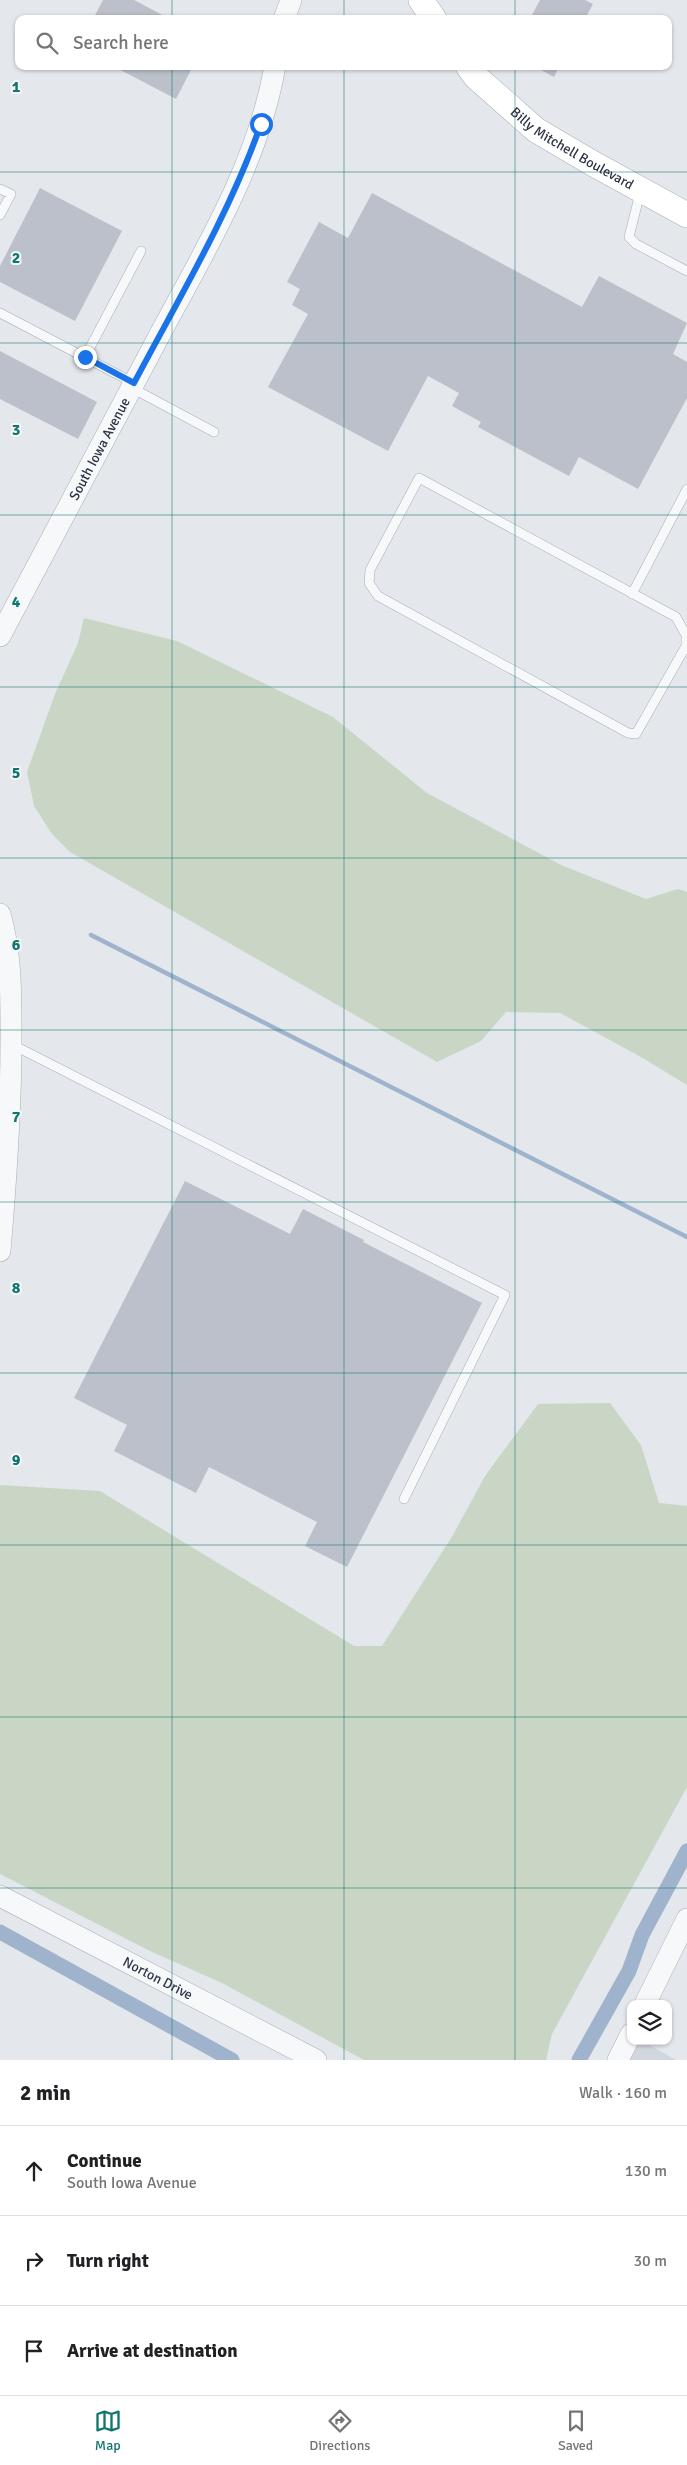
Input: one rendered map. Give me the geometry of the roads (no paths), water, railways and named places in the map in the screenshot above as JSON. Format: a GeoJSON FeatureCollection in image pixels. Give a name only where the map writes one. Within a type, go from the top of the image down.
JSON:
{"type":"FeatureCollection","features":[{"type":"Feature","properties":{"kind":"main road"},"geometry":{"type":"LineString","coordinates":[[421,0],[431,15]]}},
{"type":"Feature","properties":{"kind":"main road","name":"Billy Mitchell Boulevard"},"geometry":{"type":"LineString","coordinates":[[471,70],[476,77],[536,130],[687,215]]}},
{"type":"Feature","properties":{"kind":"street"},"geometry":{"type":"LineString","coordinates":[[285,15],[291,0]]}},
{"type":"Feature","properties":{"kind":"street","name":"South Iowa Avenue"},"geometry":{"type":"LineString","coordinates":[[0,636],[217,226],[242,174],[261,124],[274,70]]}},
{"type":"Feature","properties":{"kind":"street"},"geometry":{"type":"LineString","coordinates":[[0,914],[9,960],[11,1044],[11,1115],[0,1250]]}},
{"type":"Feature","properties":{"kind":"street","name":"Norton Drive"},"geometry":{"type":"LineString","coordinates":[[0,1896],[316,2060]]}},
{"type":"Feature","properties":{"kind":"street"},"geometry":{"type":"LineString","coordinates":[[648,2000],[687,1919]]}},
{"type":"Feature","properties":{"kind":"street"},"geometry":{"type":"LineString","coordinates":[[618,2060],[627,2042]]}},
{"type":"Feature","properties":{"kind":"lane"},"geometry":{"type":"LineString","coordinates":[[0,189],[11,194],[0,215]]}},
{"type":"Feature","properties":{"kind":"lane"},"geometry":{"type":"LineString","coordinates":[[641,190],[630,238],[636,244],[687,271]]}},
{"type":"Feature","properties":{"kind":"lane"},"geometry":{"type":"LineString","coordinates":[[85,357],[141,252]]}},
{"type":"Feature","properties":{"kind":"lane"},"geometry":{"type":"LineString","coordinates":[[0,313],[85,357],[214,432]]}},
{"type":"Feature","properties":{"kind":"lane"},"geometry":{"type":"LineString","coordinates":[[419,478],[632,594],[676,617],[686,636],[686,646],[636,734],[628,733],[378,596],[369,583],[370,570],[419,478]]}},
{"type":"Feature","properties":{"kind":"lane"},"geometry":{"type":"LineString","coordinates":[[632,594],[687,489]]}},
{"type":"Feature","properties":{"kind":"lane"},"geometry":{"type":"LineString","coordinates":[[11,1044],[506,1295],[404,1499]]}},
{"type":"Feature","properties":{"kind":"waterway"},"geometry":{"type":"LineString","coordinates":[[91,935],[687,1237]]}},
{"type":"Feature","properties":{"kind":"waterway"},"geometry":{"type":"LineString","coordinates":[[579,2060],[629,1971],[642,1935],[687,1851]]}},
{"type":"Feature","properties":{"kind":"waterway"},"geometry":{"type":"LineString","coordinates":[[0,1932],[232,2060]]}}]}
